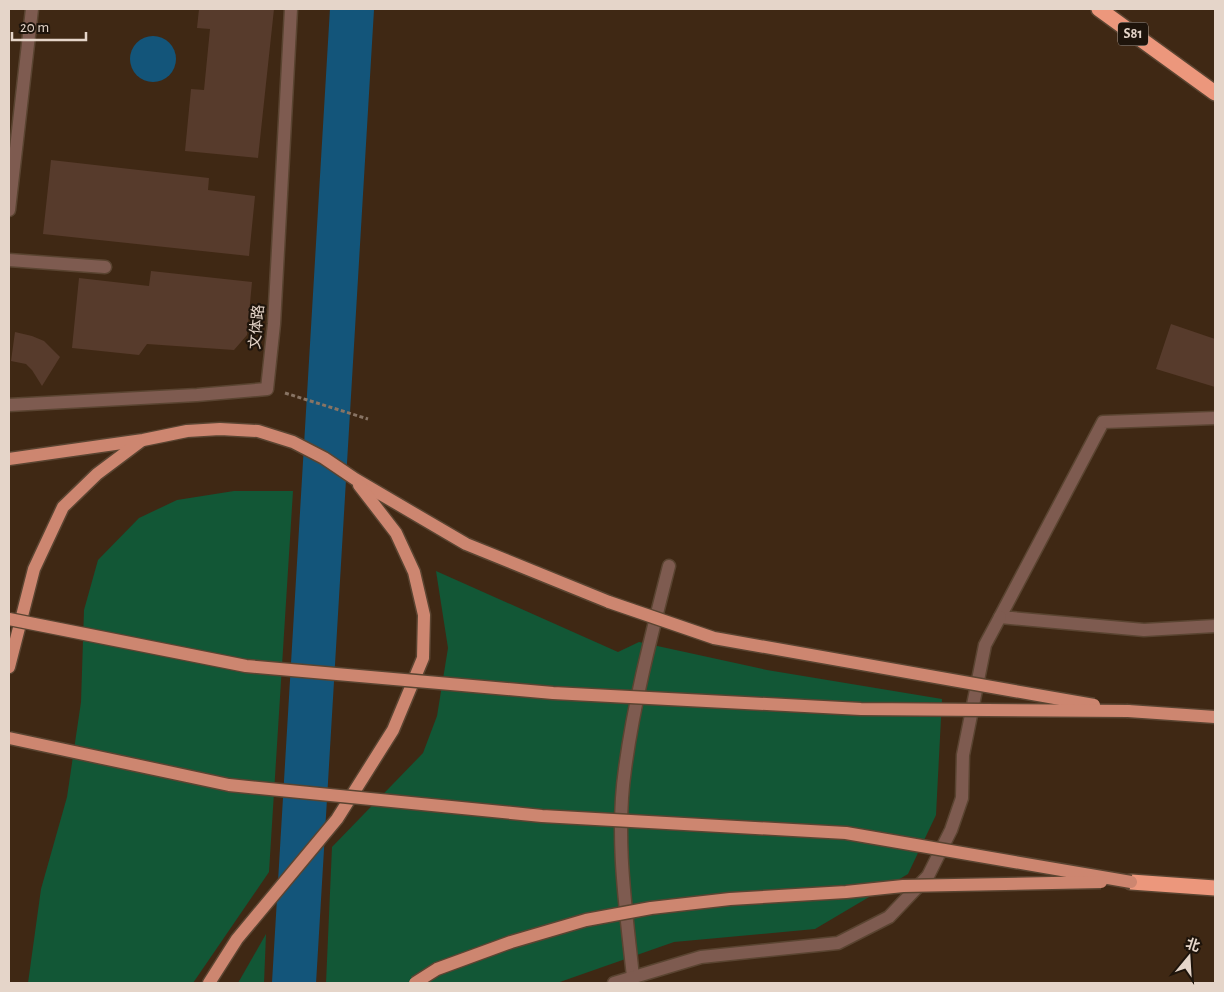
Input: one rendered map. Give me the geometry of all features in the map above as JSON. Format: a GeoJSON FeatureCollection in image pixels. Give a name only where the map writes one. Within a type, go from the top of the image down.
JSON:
{"type":"FeatureCollection","features":[{"type":"Feature","properties":{"kind":"highway","name":"S81"},"geometry":{"type":"LineString","coordinates":[[1099,9],[1215,93]]}},
{"type":"Feature","properties":{"kind":"highway"},"geometry":{"type":"LineString","coordinates":[[1131,882],[1215,888]]}},
{"type":"Feature","properties":{"kind":"main road"},"geometry":{"type":"LineString","coordinates":[[9,459],[143,440],[187,431],[220,429],[258,432],[294,442],[324,458],[355,480],[466,544],[608,602],[714,638],[1128,711]]}},
{"type":"Feature","properties":{"kind":"main road"},"geometry":{"type":"LineString","coordinates":[[9,667],[34,569],[64,507],[97,474],[143,440]]}},
{"type":"Feature","properties":{"kind":"main road"},"geometry":{"type":"LineString","coordinates":[[209,983],[237,939],[337,819],[393,730],[423,658],[424,615],[414,572],[396,533],[355,480]]}},
{"type":"Feature","properties":{"kind":"main road"},"geometry":{"type":"LineString","coordinates":[[9,619],[246,666],[553,693],[861,710],[1128,711],[1215,717]]}},
{"type":"Feature","properties":{"kind":"main road"},"geometry":{"type":"LineString","coordinates":[[9,738],[229,784],[542,816],[846,833],[1131,882]]}},
{"type":"Feature","properties":{"kind":"main road"},"geometry":{"type":"LineString","coordinates":[[415,983],[437,969],[511,942],[586,920],[651,908],[903,886],[1131,882]]}},
{"type":"Feature","properties":{"kind":"street"},"geometry":{"type":"LineString","coordinates":[[9,210],[32,9]]}},
{"type":"Feature","properties":{"kind":"street","name":"文体路"},"geometry":{"type":"LineString","coordinates":[[9,405],[187,396],[267,389],[274,324],[291,9]]}},
{"type":"Feature","properties":{"kind":"street"},"geometry":{"type":"LineString","coordinates":[[9,260],[105,267]]}},
{"type":"Feature","properties":{"kind":"street"},"geometry":{"type":"LineString","coordinates":[[614,983],[701,957],[838,942],[889,917],[928,876],[951,830],[962,798],[963,755],[985,645],[1103,422],[1215,418]]}},
{"type":"Feature","properties":{"kind":"street"},"geometry":{"type":"LineString","coordinates":[[633,977],[623,880],[621,833],[624,770],[644,666],[670,566]]}},
{"type":"Feature","properties":{"kind":"street"},"geometry":{"type":"LineString","coordinates":[[1000,617],[1144,630],[1215,626]]}},
{"type":"Feature","properties":{"kind":"path"},"geometry":{"type":"LineString","coordinates":[[284,393],[368,419]]}},
{"type":"Feature","properties":{"kind":"green space"},"geometry":{"type":"Polygon","coordinates":[[[234,491],[293,491],[269,872],[193,983],[28,983],[41,889],[67,797],[81,702],[84,610],[98,560],[139,518],[177,500],[234,491]]]}},
{"type":"Feature","properties":{"kind":"green space"},"geometry":{"type":"Polygon","coordinates":[[[436,571],[618,652],[639,642],[767,670],[942,699],[936,815],[908,874],[815,929],[674,942],[557,983],[326,983],[332,847],[423,753],[437,716],[448,648],[436,571]]]}},
{"type":"Feature","properties":{"kind":"green space"},"geometry":{"type":"Polygon","coordinates":[[[266,934],[264,983],[238,983],[266,934]]]}},
{"type":"Feature","properties":{"kind":"water"},"geometry":{"type":"Polygon","coordinates":[[[148,36],[158,36],[170,42],[175,50],[175,68],[170,76],[162,81],[148,82],[140,79],[133,72],[130,64],[130,54],[133,46],[140,39],[148,36]]]}},
{"type":"Feature","properties":{"kind":"building"},"geometry":{"type":"Polygon","coordinates":[[[199,9],[274,9],[258,158],[185,151],[191,89],[204,90],[210,29],[197,28],[199,9]]]}},
{"type":"Feature","properties":{"kind":"building"},"geometry":{"type":"Polygon","coordinates":[[[51,160],[209,178],[208,190],[255,196],[249,256],[43,234],[51,160]]]}},
{"type":"Feature","properties":{"kind":"building"},"geometry":{"type":"Polygon","coordinates":[[[151,271],[252,282],[247,335],[234,350],[147,344],[139,355],[72,348],[79,278],[149,286],[151,271]]]}},
{"type":"Feature","properties":{"kind":"building"},"geometry":{"type":"Polygon","coordinates":[[[1171,324],[1215,339],[1215,387],[1156,369],[1171,324]]]}},
{"type":"Feature","properties":{"kind":"building"},"geometry":{"type":"Polygon","coordinates":[[[15,332],[44,341],[60,357],[42,386],[26,364],[11,361],[15,332]]]}},
{"type":"Feature","properties":{"kind":"waterway"},"geometry":{"type":"LineString","coordinates":[[294,983],[352,9]]}}]}
